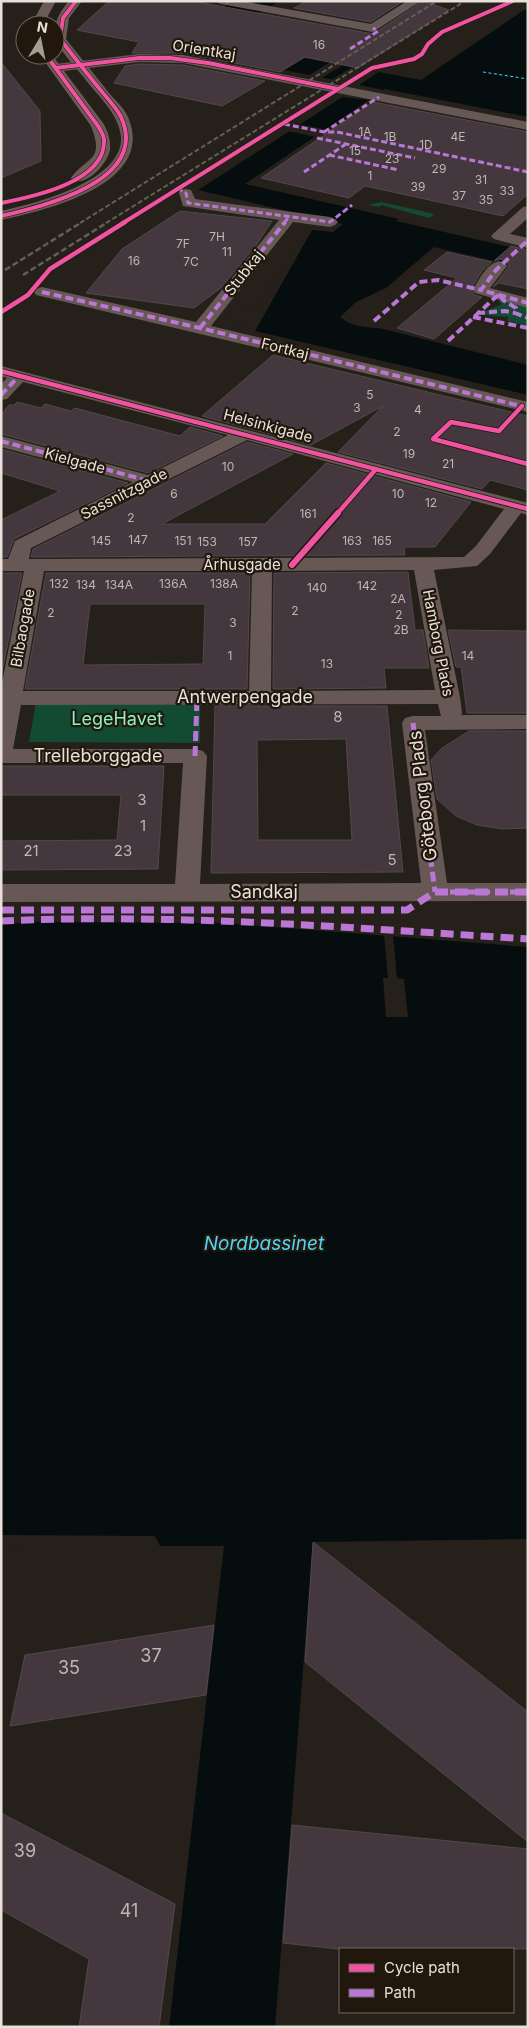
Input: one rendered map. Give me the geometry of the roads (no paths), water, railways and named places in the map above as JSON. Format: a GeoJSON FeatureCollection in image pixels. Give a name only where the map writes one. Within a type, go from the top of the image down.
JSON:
{"type":"FeatureCollection","features":[{"type":"Feature","properties":{"kind":"street"},"geometry":{"type":"LineString","coordinates":[[42,15],[50,1]]}},
{"type":"Feature","properties":{"kind":"street"},"geometry":{"type":"LineString","coordinates":[[1,216],[56,201],[90,186],[110,172],[124,157],[129,140],[127,127],[116,110],[60,39],[61,21],[76,1]]}},
{"type":"Feature","properties":{"kind":"street"},"geometry":{"type":"LineString","coordinates":[[226,2],[373,28],[415,1]]}},
{"type":"Feature","properties":{"kind":"street","name":"Orientkaj"},"geometry":{"type":"LineString","coordinates":[[55,68],[139,58],[170,58],[208,63],[528,126]]}},
{"type":"Feature","properties":{"kind":"street"},"geometry":{"type":"LineString","coordinates":[[1,203],[30,198],[63,187],[79,178],[96,164],[103,152],[104,140],[98,126],[53,65]]}},
{"type":"Feature","properties":{"kind":"street"},"geometry":{"type":"LineString","coordinates":[[186,193],[188,203],[288,218],[330,222]]}},
{"type":"Feature","properties":{"kind":"street"},"geometry":{"type":"LineString","coordinates":[[528,210],[499,236],[528,242]]}},
{"type":"Feature","properties":{"kind":"street","name":"Stubkaj"},"geometry":{"type":"LineString","coordinates":[[200,328],[288,218]]}},
{"type":"Feature","properties":{"kind":"street"},"geometry":{"type":"LineString","coordinates":[[499,266],[487,279],[481,290],[528,303]]}},
{"type":"Feature","properties":{"kind":"street","name":"Fortkaj"},"geometry":{"type":"LineString","coordinates":[[42,292],[528,407]]}},
{"type":"Feature","properties":{"kind":"street","name":"Helsinkigade"},"geometry":{"type":"LineString","coordinates":[[1,371],[522,508]]}},
{"type":"Feature","properties":{"kind":"street"},"geometry":{"type":"LineString","coordinates":[[1,396],[20,376]]}},
{"type":"Feature","properties":{"kind":"street","name":"Sassnitzgade"},"geometry":{"type":"LineString","coordinates":[[18,565],[22,545],[245,434]]}},
{"type":"Feature","properties":{"kind":"street","name":"Kielgade"},"geometry":{"type":"LineString","coordinates":[[1,440],[149,481]]}},
{"type":"Feature","properties":{"kind":"street","name":"Århusgade"},"geometry":{"type":"LineString","coordinates":[[18,565],[423,565],[470,562],[522,508]]}},
{"type":"Feature","properties":{"kind":"street","name":"Bilbaogade"},"geometry":{"type":"LineString","coordinates":[[1,750],[11,698],[18,565]]}},
{"type":"Feature","properties":{"kind":"street"},"geometry":{"type":"LineString","coordinates":[[260,697],[262,565]]}},
{"type":"Feature","properties":{"kind":"street","name":"Hamborg Plads"},"geometry":{"type":"LineString","coordinates":[[423,565],[453,722]]}},
{"type":"Feature","properties":{"kind":"street","name":"Antwerpengade"},"geometry":{"type":"LineString","coordinates":[[11,698],[449,697]]}},
{"type":"Feature","properties":{"kind":"street","name":"Göteborg Plads"},"geometry":{"type":"LineString","coordinates":[[435,892],[413,723],[528,722]]}},
{"type":"Feature","properties":{"kind":"street","name":"Trelleborggade"},"geometry":{"type":"LineString","coordinates":[[1,756],[195,756],[186,892]]}},
{"type":"Feature","properties":{"kind":"street","name":"Sandkaj"},"geometry":{"type":"LineString","coordinates":[[1,893],[528,892]]}},
{"type":"Feature","properties":{"kind":"water"},"geometry":{"type":"Polygon","coordinates":[[[235,1],[280,1],[210,40],[421,80],[524,10],[528,10],[528,117],[385,89],[245,184],[528,251],[528,269],[434,247],[386,288],[356,302],[340,317],[358,326],[379,328],[528,365],[528,401],[243,333],[312,230],[333,232],[343,224],[198,190],[361,85],[154,45],[235,1]]]}},
{"type":"Feature","properties":{"kind":"water","name":"Nordbassinet"},"geometry":{"type":"Polygon","coordinates":[[[38,922],[221,923],[528,947],[528,1539],[313,1542],[275,2027],[169,2027],[224,1546],[1,1546],[1,924],[38,922]]]}},
{"type":"Feature","properties":{"kind":"railway"},"geometry":{"type":"LineString","coordinates":[[80,223],[437,1]]}},
{"type":"Feature","properties":{"kind":"railway"},"geometry":{"type":"LineString","coordinates":[[106,223],[462,3]]}},
{"type":"Feature","properties":{"kind":"railway"},"geometry":{"type":"LineString","coordinates":[[5,270],[82,222]]}},
{"type":"Feature","properties":{"kind":"railway"},"geometry":{"type":"LineString","coordinates":[[23,275],[108,222]]}},
{"type":"Feature","properties":{"kind":"park label","name":"LegeHavet"},"geometry":{"type":"Point","coordinates":[117,719]}}]}
